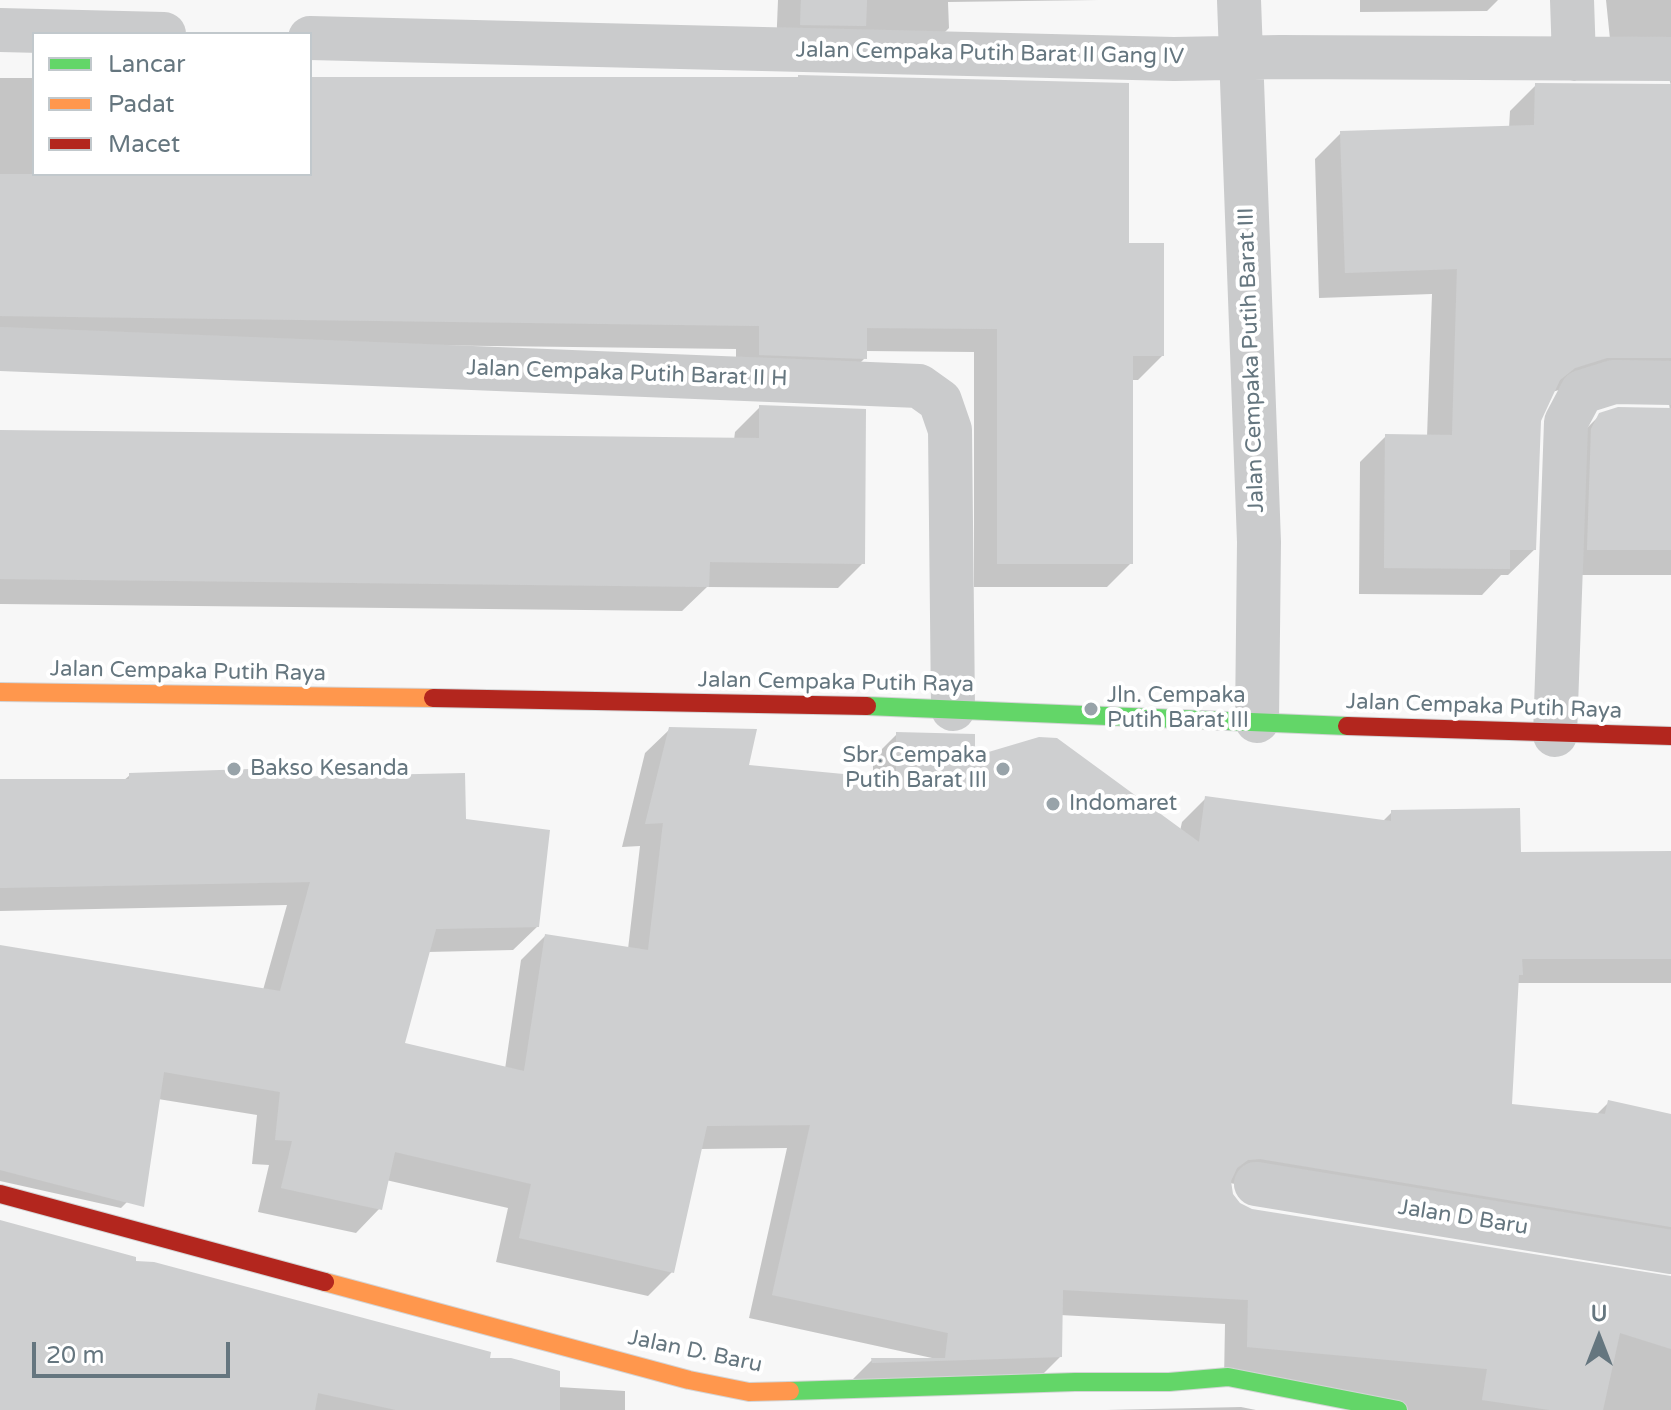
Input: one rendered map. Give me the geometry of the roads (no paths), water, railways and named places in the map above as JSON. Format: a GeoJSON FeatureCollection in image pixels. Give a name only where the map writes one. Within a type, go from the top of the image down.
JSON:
{"type":"FeatureCollection","features":[{"type":"Feature","properties":{"kind":"street","name":"Jalan Cempaka Putih Barat III"},"geometry":{"type":"LineString","coordinates":[[1239,0],[1259,542],[1257,721]]}},
{"type":"Feature","properties":{"kind":"street"},"geometry":{"type":"LineString","coordinates":[[1572,0],[1574,59]]}},
{"type":"Feature","properties":{"kind":"street"},"geometry":{"type":"LineString","coordinates":[[0,30],[82,32]]}},
{"type":"Feature","properties":{"kind":"street","name":"Jalan Cempaka Putih Barat II Gang IV"},"geometry":{"type":"LineString","coordinates":[[312,38],[1239,59],[1671,59]]}},
{"type":"Feature","properties":{"kind":"street","name":"Jalan Cempaka Putih Barat II H"},"geometry":{"type":"LineString","coordinates":[[0,349],[919,386],[940,401],[950,430],[953,709]]}},
{"type":"Feature","properties":{"kind":"street"},"geometry":{"type":"LineString","coordinates":[[1555,735],[1566,422],[1582,392],[1614,382],[1671,383]]}},
{"type":"Feature","properties":{"kind":"street","name":"Jalan Cempaka Putih Raya"},"geometry":{"type":"LineString","coordinates":[[0,692],[953,709],[1257,721],[1370,729],[1671,736]]}},
{"type":"Feature","properties":{"kind":"street","name":"Jalan D Baru"},"geometry":{"type":"LineString","coordinates":[[1256,1184],[1671,1252]]}},
{"type":"Feature","properties":{"kind":"street","name":"Jalan D. Baru"},"geometry":{"type":"LineString","coordinates":[[0,1194],[673,1376],[748,1401],[1075,1382],[1168,1396],[1228,1377],[1398,1410]]}},
{"type":"Feature","properties":{"kind":"place","name":"Jln. Cempaka Putih Barat III"},"geometry":{"type":"Point","coordinates":[1091,709]}},
{"type":"Feature","properties":{"kind":"place","name":"Bakso Kesanda"},"geometry":{"type":"Point","coordinates":[234,769]}},
{"type":"Feature","properties":{"kind":"place","name":"Sbr. Cempaka Putih Barat III"},"geometry":{"type":"Point","coordinates":[1003,769]}},
{"type":"Feature","properties":{"kind":"place","name":"Indomaret"},"geometry":{"type":"Point","coordinates":[1053,804]}}]}
